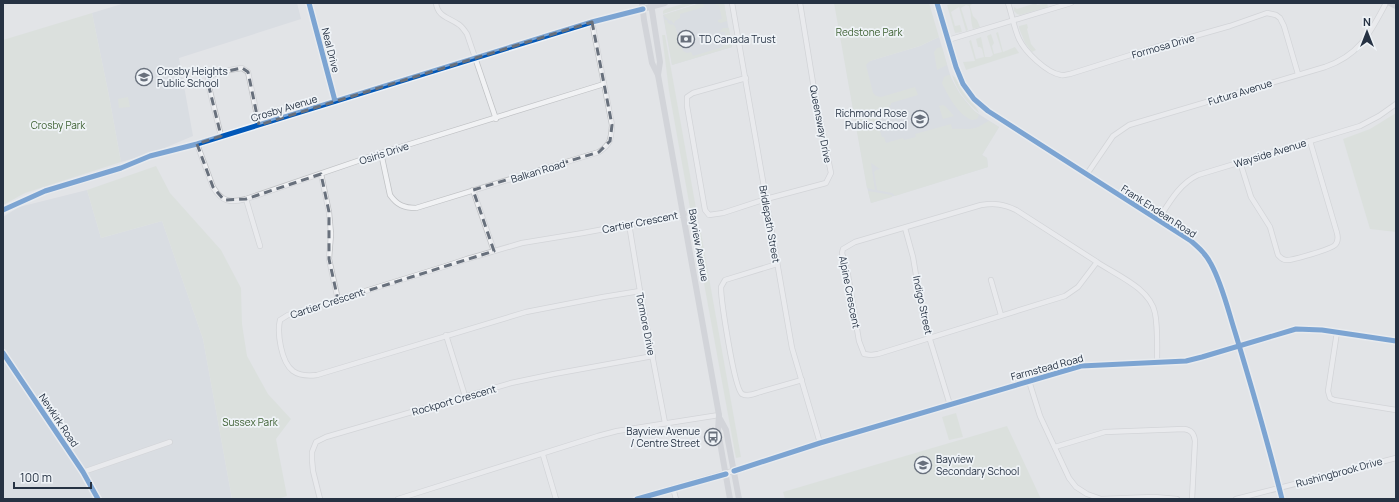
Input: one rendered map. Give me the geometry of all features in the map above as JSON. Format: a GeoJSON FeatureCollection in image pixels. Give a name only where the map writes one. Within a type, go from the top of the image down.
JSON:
{"type":"FeatureCollection","features":[{"type":"Feature","properties":{"kind":"street","name":"Neal Drive"},"geometry":{"type":"LineString","coordinates":[[309,3],[335,102]]}},
{"type":"Feature","properties":{"kind":"street"},"geometry":{"type":"LineString","coordinates":[[436,3],[440,13],[459,25],[467,34],[496,118]]}},
{"type":"Feature","properties":{"kind":"street","name":"Crosby Avenue"},"geometry":{"type":"LineString","coordinates":[[3,210],[45,191],[117,169],[150,156],[198,144],[642,6],[665,3]]}},
{"type":"Feature","properties":{"kind":"street","name":"Bridlepath Street"},"geometry":{"type":"LineString","coordinates":[[732,3],[792,348],[820,443]]}},
{"type":"Feature","properties":{"kind":"street","name":"Queensway Drive"},"geometry":{"type":"LineString","coordinates":[[746,78],[689,95],[687,97],[687,106],[705,210],[708,214],[714,215],[723,213],[766,199],[826,183],[831,173],[814,89],[800,3]]}},
{"type":"Feature","properties":{"kind":"street","name":"Frank Endean Road"},"geometry":{"type":"LineString","coordinates":[[937,3],[959,76],[968,92],[974,99],[988,111],[1191,241],[1207,257],[1216,273],[1259,410],[1282,499]]}},
{"type":"Feature","properties":{"kind":"street"},"geometry":{"type":"LineString","coordinates":[[1008,3],[1013,20]]}},
{"type":"Feature","properties":{"kind":"street"},"geometry":{"type":"LineString","coordinates":[[948,40],[1071,3]]}},
{"type":"Feature","properties":{"kind":"street","name":"Futura Avenue"},"geometry":{"type":"LineString","coordinates":[[1087,174],[1113,136],[1129,125],[1337,63],[1353,53],[1368,36],[1386,3]]}},
{"type":"Feature","properties":{"kind":"street"},"geometry":{"type":"LineString","coordinates":[[1390,3],[1396,6]]}},
{"type":"Feature","properties":{"kind":"street","name":"Bayview Avenue"},"geometry":{"type":"LineString","coordinates":[[651,5],[660,62],[658,74]]}},
{"type":"Feature","properties":{"kind":"street","name":"Bayview Avenue"},"geometry":{"type":"LineString","coordinates":[[642,6],[652,63],[658,74],[720,417],[726,430],[739,499]]}},
{"type":"Feature","properties":{"kind":"street","name":"Formosa Drive"},"geometry":{"type":"LineString","coordinates":[[1013,20],[1023,47],[1037,61],[1055,73],[1062,75],[1070,74],[1230,26],[1267,13],[1272,13],[1280,18],[1284,26],[1298,74]]}},
{"type":"Feature","properties":{"kind":"street","name":"Balkan Road"},"geometry":{"type":"LineString","coordinates":[[381,153],[390,195],[401,206],[416,208],[591,155],[604,148],[610,141],[612,125],[592,22]]}},
{"type":"Feature","properties":{"kind":"street"},"geometry":{"type":"LineString","coordinates":[[221,136],[208,83],[208,78],[210,75],[217,73],[242,68],[248,72],[260,125]]}},
{"type":"Feature","properties":{"kind":"street","name":"Osiris Drive"},"geometry":{"type":"LineString","coordinates":[[198,144],[216,192],[224,200],[230,201],[246,199],[381,153],[604,84]]}},
{"type":"Feature","properties":{"kind":"street","name":"Wayside Avenue"},"geometry":{"type":"LineString","coordinates":[[1158,220],[1180,189],[1190,179],[1198,175],[1360,126],[1379,116],[1396,104]]}},
{"type":"Feature","properties":{"kind":"street"},"geometry":{"type":"LineString","coordinates":[[1240,162],[1251,197],[1270,227],[1278,255],[1280,258],[1286,260],[1295,259],[1330,248],[1338,239],[1338,233],[1310,141]]}},
{"type":"Feature","properties":{"kind":"street"},"geometry":{"type":"LineString","coordinates":[[321,174],[329,212],[331,234],[329,259],[338,300]]}},
{"type":"Feature","properties":{"kind":"street"},"geometry":{"type":"LineString","coordinates":[[473,190],[494,251]]}},
{"type":"Feature","properties":{"kind":"street"},"geometry":{"type":"LineString","coordinates":[[246,199],[260,246]]}},
{"type":"Feature","properties":{"kind":"street","name":"Alpine Crescent"},"geometry":{"type":"LineString","coordinates":[[1097,262],[1078,287],[1065,296],[871,355],[864,354],[859,341],[848,275],[842,253],[843,249],[855,242],[981,205],[1004,204],[1016,210],[1097,262],[1132,285],[1148,298],[1155,312],[1157,362]]}},
{"type":"Feature","properties":{"kind":"street","name":"Cartier Crescent"},"geometry":{"type":"LineString","coordinates":[[640,291],[534,310],[317,376],[302,375],[292,370],[287,365],[283,354],[279,328],[280,320],[288,315],[522,243],[684,214]]}},
{"type":"Feature","properties":{"kind":"street","name":"Tormore Drive"},"geometry":{"type":"LineString","coordinates":[[629,224],[665,423]]}},
{"type":"Feature","properties":{"kind":"street","name":"Indigo Street"},"geometry":{"type":"LineString","coordinates":[[905,228],[914,257],[923,317],[950,405]]}},
{"type":"Feature","properties":{"kind":"street"},"geometry":{"type":"LineString","coordinates":[[777,264],[725,280],[721,287],[735,379],[742,394],[747,395],[802,380]]}},
{"type":"Feature","properties":{"kind":"street"},"geometry":{"type":"LineString","coordinates":[[991,280],[1001,315]]}},
{"type":"Feature","properties":{"kind":"street","name":"Farmstead Road"},"geometry":{"type":"LineString","coordinates":[[637,499],[726,474],[820,443],[1081,366],[1194,360],[1296,329],[1313,329],[1396,341]]}},
{"type":"Feature","properties":{"kind":"street"},"geometry":{"type":"LineString","coordinates":[[1337,332],[1328,391],[1330,398],[1334,400],[1396,410]]}},
{"type":"Feature","properties":{"kind":"street"},"geometry":{"type":"LineString","coordinates":[[446,336],[465,396]]}},
{"type":"Feature","properties":{"kind":"street","name":"Newkirk Road"},"geometry":{"type":"LineString","coordinates":[[3,353],[82,472],[98,499]]}},
{"type":"Feature","properties":{"kind":"street","name":"Rockport Crescent"},"geometry":{"type":"LineString","coordinates":[[320,499],[313,471],[312,452],[316,442],[326,437],[465,396],[537,377],[653,356]]}},
{"type":"Feature","properties":{"kind":"street"},"geometry":{"type":"LineString","coordinates":[[1029,381],[1040,416],[1072,482],[1080,490],[1091,496],[1106,499],[1177,499]]}},
{"type":"Feature","properties":{"kind":"street"},"geometry":{"type":"LineString","coordinates":[[398,499],[617,431],[639,429],[665,423],[720,417]]}},
{"type":"Feature","properties":{"kind":"street","name":"Bayview Avenue"},"geometry":{"type":"LineString","coordinates":[[720,417],[718,431],[730,499]]}},
{"type":"Feature","properties":{"kind":"street"},"geometry":{"type":"LineString","coordinates":[[1055,447],[1105,432],[1189,430],[1193,433],[1195,441],[1192,499]]}},
{"type":"Feature","properties":{"kind":"street"},"geometry":{"type":"LineString","coordinates":[[82,472],[170,442]]}},
{"type":"Feature","properties":{"kind":"street"},"geometry":{"type":"LineString","coordinates":[[543,454],[556,499]]}},
{"type":"Feature","properties":{"kind":"street","name":"Rushingbrook Drive"},"geometry":{"type":"LineString","coordinates":[[1236,499],[1396,458]]}},
{"type":"Feature","properties":{"kind":"street"},"geometry":{"type":"LineString","coordinates":[[673,488],[676,499]]}},
{"type":"Feature","properties":{"kind":"highlighted area"},"geometry":{"type":"Polygon","coordinates":[[[592,22],[612,125],[610,141],[599,152],[473,190],[494,251],[338,300],[329,259],[329,212],[321,174],[246,199],[224,200],[213,187],[197,144],[221,136],[208,83],[210,75],[242,68],[248,72],[259,125],[592,22]]]}},
{"type":"Feature","properties":{"kind":"shaded area","name":"Crosby Heights Public School"},"geometry":{"type":"Polygon","coordinates":[[[125,3],[297,3],[301,19],[179,58],[193,136],[155,152],[121,162],[92,13],[125,3]]]}},
{"type":"Feature","properties":{"kind":"shaded area"},"geometry":{"type":"Polygon","coordinates":[[[701,3],[724,3],[732,47],[672,65],[663,15],[701,3]]]}},
{"type":"Feature","properties":{"kind":"shaded area","name":"Richmond Rose Public School"},"geometry":{"type":"Polygon","coordinates":[[[939,37],[951,78],[960,94],[974,111],[999,127],[982,155],[987,158],[988,167],[871,203],[846,68],[920,46],[939,37]]]}},
{"type":"Feature","properties":{"kind":"shaded area"},"geometry":{"type":"Polygon","coordinates":[[[87,190],[101,238],[162,221],[203,339],[232,499],[3,499],[3,217],[19,207],[87,190]]]}},
{"type":"Feature","properties":{"kind":"green space"},"geometry":{"type":"Polygon","coordinates":[[[686,3],[697,3],[663,14],[665,9],[686,3]]]}},
{"type":"Feature","properties":{"kind":"green space"},"geometry":{"type":"Polygon","coordinates":[[[703,3],[704,7],[680,14],[680,18],[675,21],[674,24],[663,15],[703,3]]]}},
{"type":"Feature","properties":{"kind":"green space"},"geometry":{"type":"Polygon","coordinates":[[[714,3],[724,3],[727,21],[721,23],[718,22],[718,20],[722,19],[719,5],[714,3]]]}},
{"type":"Feature","properties":{"kind":"green space","name":"Redstone Park"},"geometry":{"type":"Polygon","coordinates":[[[834,3],[929,3],[939,37],[920,46],[870,61],[866,65],[873,93],[876,96],[881,97],[915,87],[918,95],[891,103],[891,105],[889,105],[891,111],[885,113],[886,115],[879,118],[880,124],[878,125],[882,137],[884,137],[886,143],[903,138],[904,140],[916,137],[915,134],[951,124],[952,129],[969,129],[989,121],[999,127],[982,155],[987,158],[988,167],[895,196],[892,193],[877,190],[874,172],[880,169],[871,163],[875,190],[867,188],[834,3]]]}},
{"type":"Feature","properties":{"kind":"green space"},"geometry":{"type":"Polygon","coordinates":[[[954,3],[977,3],[970,6],[973,16],[977,20],[980,27],[973,29],[969,6],[966,5],[961,8],[968,30],[966,31],[959,7],[951,12],[955,26],[960,25],[962,32],[955,33],[947,5],[954,3]]]}},
{"type":"Feature","properties":{"kind":"green space"},"geometry":{"type":"Polygon","coordinates":[[[1036,3],[1037,5],[1047,3],[1048,7],[1020,15],[1014,11],[1014,7],[1017,9],[1036,3]]]}},
{"type":"Feature","properties":{"kind":"green space","name":"Crosby Park"},"geometry":{"type":"Polygon","coordinates":[[[92,13],[121,162],[25,193],[3,205],[3,40],[92,13]]]}},
{"type":"Feature","properties":{"kind":"green space"},"geometry":{"type":"Polygon","coordinates":[[[664,19],[671,25],[672,24],[675,26],[683,51],[687,53],[691,52],[693,56],[723,47],[722,43],[726,42],[725,32],[720,31],[723,28],[729,28],[732,47],[672,65],[664,19]]]}},
{"type":"Feature","properties":{"kind":"green space"},"geometry":{"type":"Polygon","coordinates":[[[1027,24],[1031,44],[1036,50],[1032,52],[1025,43],[1019,28],[1019,26],[1027,24]]]}},
{"type":"Feature","properties":{"kind":"green space"},"geometry":{"type":"Polygon","coordinates":[[[998,32],[1003,52],[1015,47],[1019,53],[966,70],[963,62],[975,61],[969,41],[971,40],[976,59],[984,57],[982,49],[978,47],[976,39],[981,37],[985,57],[990,57],[993,55],[987,36],[991,34],[994,43],[992,46],[994,54],[1002,52],[996,33],[998,32]]]}},
{"type":"Feature","properties":{"kind":"green space"},"geometry":{"type":"Polygon","coordinates":[[[662,35],[665,35],[699,225],[696,226],[690,208],[669,91],[662,35]]]}},
{"type":"Feature","properties":{"kind":"green space"},"geometry":{"type":"Polygon","coordinates":[[[942,47],[947,65],[937,70],[934,52],[937,48],[942,47]]]}},
{"type":"Feature","properties":{"kind":"green space"},"geometry":{"type":"Polygon","coordinates":[[[950,75],[962,97],[979,115],[977,119],[972,120],[967,118],[958,110],[950,99],[942,83],[944,77],[950,75]]]}},
{"type":"Feature","properties":{"kind":"green space"},"geometry":{"type":"Polygon","coordinates":[[[952,75],[956,79],[966,96],[979,113],[963,96],[952,75]]]}},
{"type":"Feature","properties":{"kind":"green space"},"geometry":{"type":"Polygon","coordinates":[[[128,97],[130,107],[119,108],[118,99],[128,97]]]}},
{"type":"Feature","properties":{"kind":"green space"},"geometry":{"type":"Polygon","coordinates":[[[943,105],[954,116],[943,119],[939,106],[943,105]]]}},
{"type":"Feature","properties":{"kind":"green space"},"geometry":{"type":"Polygon","coordinates":[[[1396,113],[1396,232],[1370,229],[1343,139],[1370,129],[1396,113]]]}},
{"type":"Feature","properties":{"kind":"green space","name":"Sussex Park"},"geometry":{"type":"Polygon","coordinates":[[[156,166],[170,193],[221,250],[241,288],[242,324],[247,356],[268,394],[291,419],[276,439],[287,496],[278,499],[232,499],[203,339],[162,221],[101,238],[87,190],[156,166]]]}},
{"type":"Feature","properties":{"kind":"green space"},"geometry":{"type":"Polygon","coordinates":[[[868,191],[892,195],[892,197],[871,203],[868,191]]]}},
{"type":"Feature","properties":{"kind":"green space"},"geometry":{"type":"Polygon","coordinates":[[[697,233],[701,233],[741,457],[736,458],[699,256],[697,233]]]}},
{"type":"Feature","properties":{"kind":"green space"},"geometry":{"type":"Polygon","coordinates":[[[956,413],[963,437],[949,440],[942,417],[956,413]]]}},
{"type":"Feature","properties":{"kind":"green space"},"geometry":{"type":"Polygon","coordinates":[[[1007,426],[1041,499],[785,499],[783,492],[1007,426]]]}},
{"type":"Feature","properties":{"kind":"cycle path"},"geometry":{"type":"LineString","coordinates":[[309,3],[335,101]]}},
{"type":"Feature","properties":{"kind":"cycle path"},"geometry":{"type":"LineString","coordinates":[[937,3],[956,67],[963,84],[974,99],[988,111],[1191,241],[1207,257],[1215,272],[1224,297],[1260,416],[1282,499]]}},
{"type":"Feature","properties":{"kind":"cycle path"},"geometry":{"type":"LineString","coordinates":[[3,210],[45,191],[121,168],[150,156],[197,144],[592,22],[643,9]]}},
{"type":"Feature","properties":{"kind":"cycle path"},"geometry":{"type":"LineString","coordinates":[[734,471],[820,443],[1081,366],[1186,361],[1296,329],[1322,330],[1396,341]]}},
{"type":"Feature","properties":{"kind":"cycle path"},"geometry":{"type":"LineString","coordinates":[[3,353],[83,472],[98,499]]}},
{"type":"Feature","properties":{"kind":"cycle path"},"geometry":{"type":"LineString","coordinates":[[637,499],[726,474]]}},
{"type":"Feature","properties":{"kind":"place","name":"TD Canada Trust"},"geometry":{"type":"Point","coordinates":[686,39]}},
{"type":"Feature","properties":{"kind":"place","name":"Crosby Heights Public School"},"geometry":{"type":"Point","coordinates":[144,77]}},
{"type":"Feature","properties":{"kind":"place","name":"Richmond Rose Public School"},"geometry":{"type":"Point","coordinates":[920,119]}},
{"type":"Feature","properties":{"kind":"place","name":"Bayview Avenue / Centre Street"},"geometry":{"type":"Point","coordinates":[713,437]}},
{"type":"Feature","properties":{"kind":"place","name":"Bayview Secondary School"},"geometry":{"type":"Point","coordinates":[923,465]}}]}
